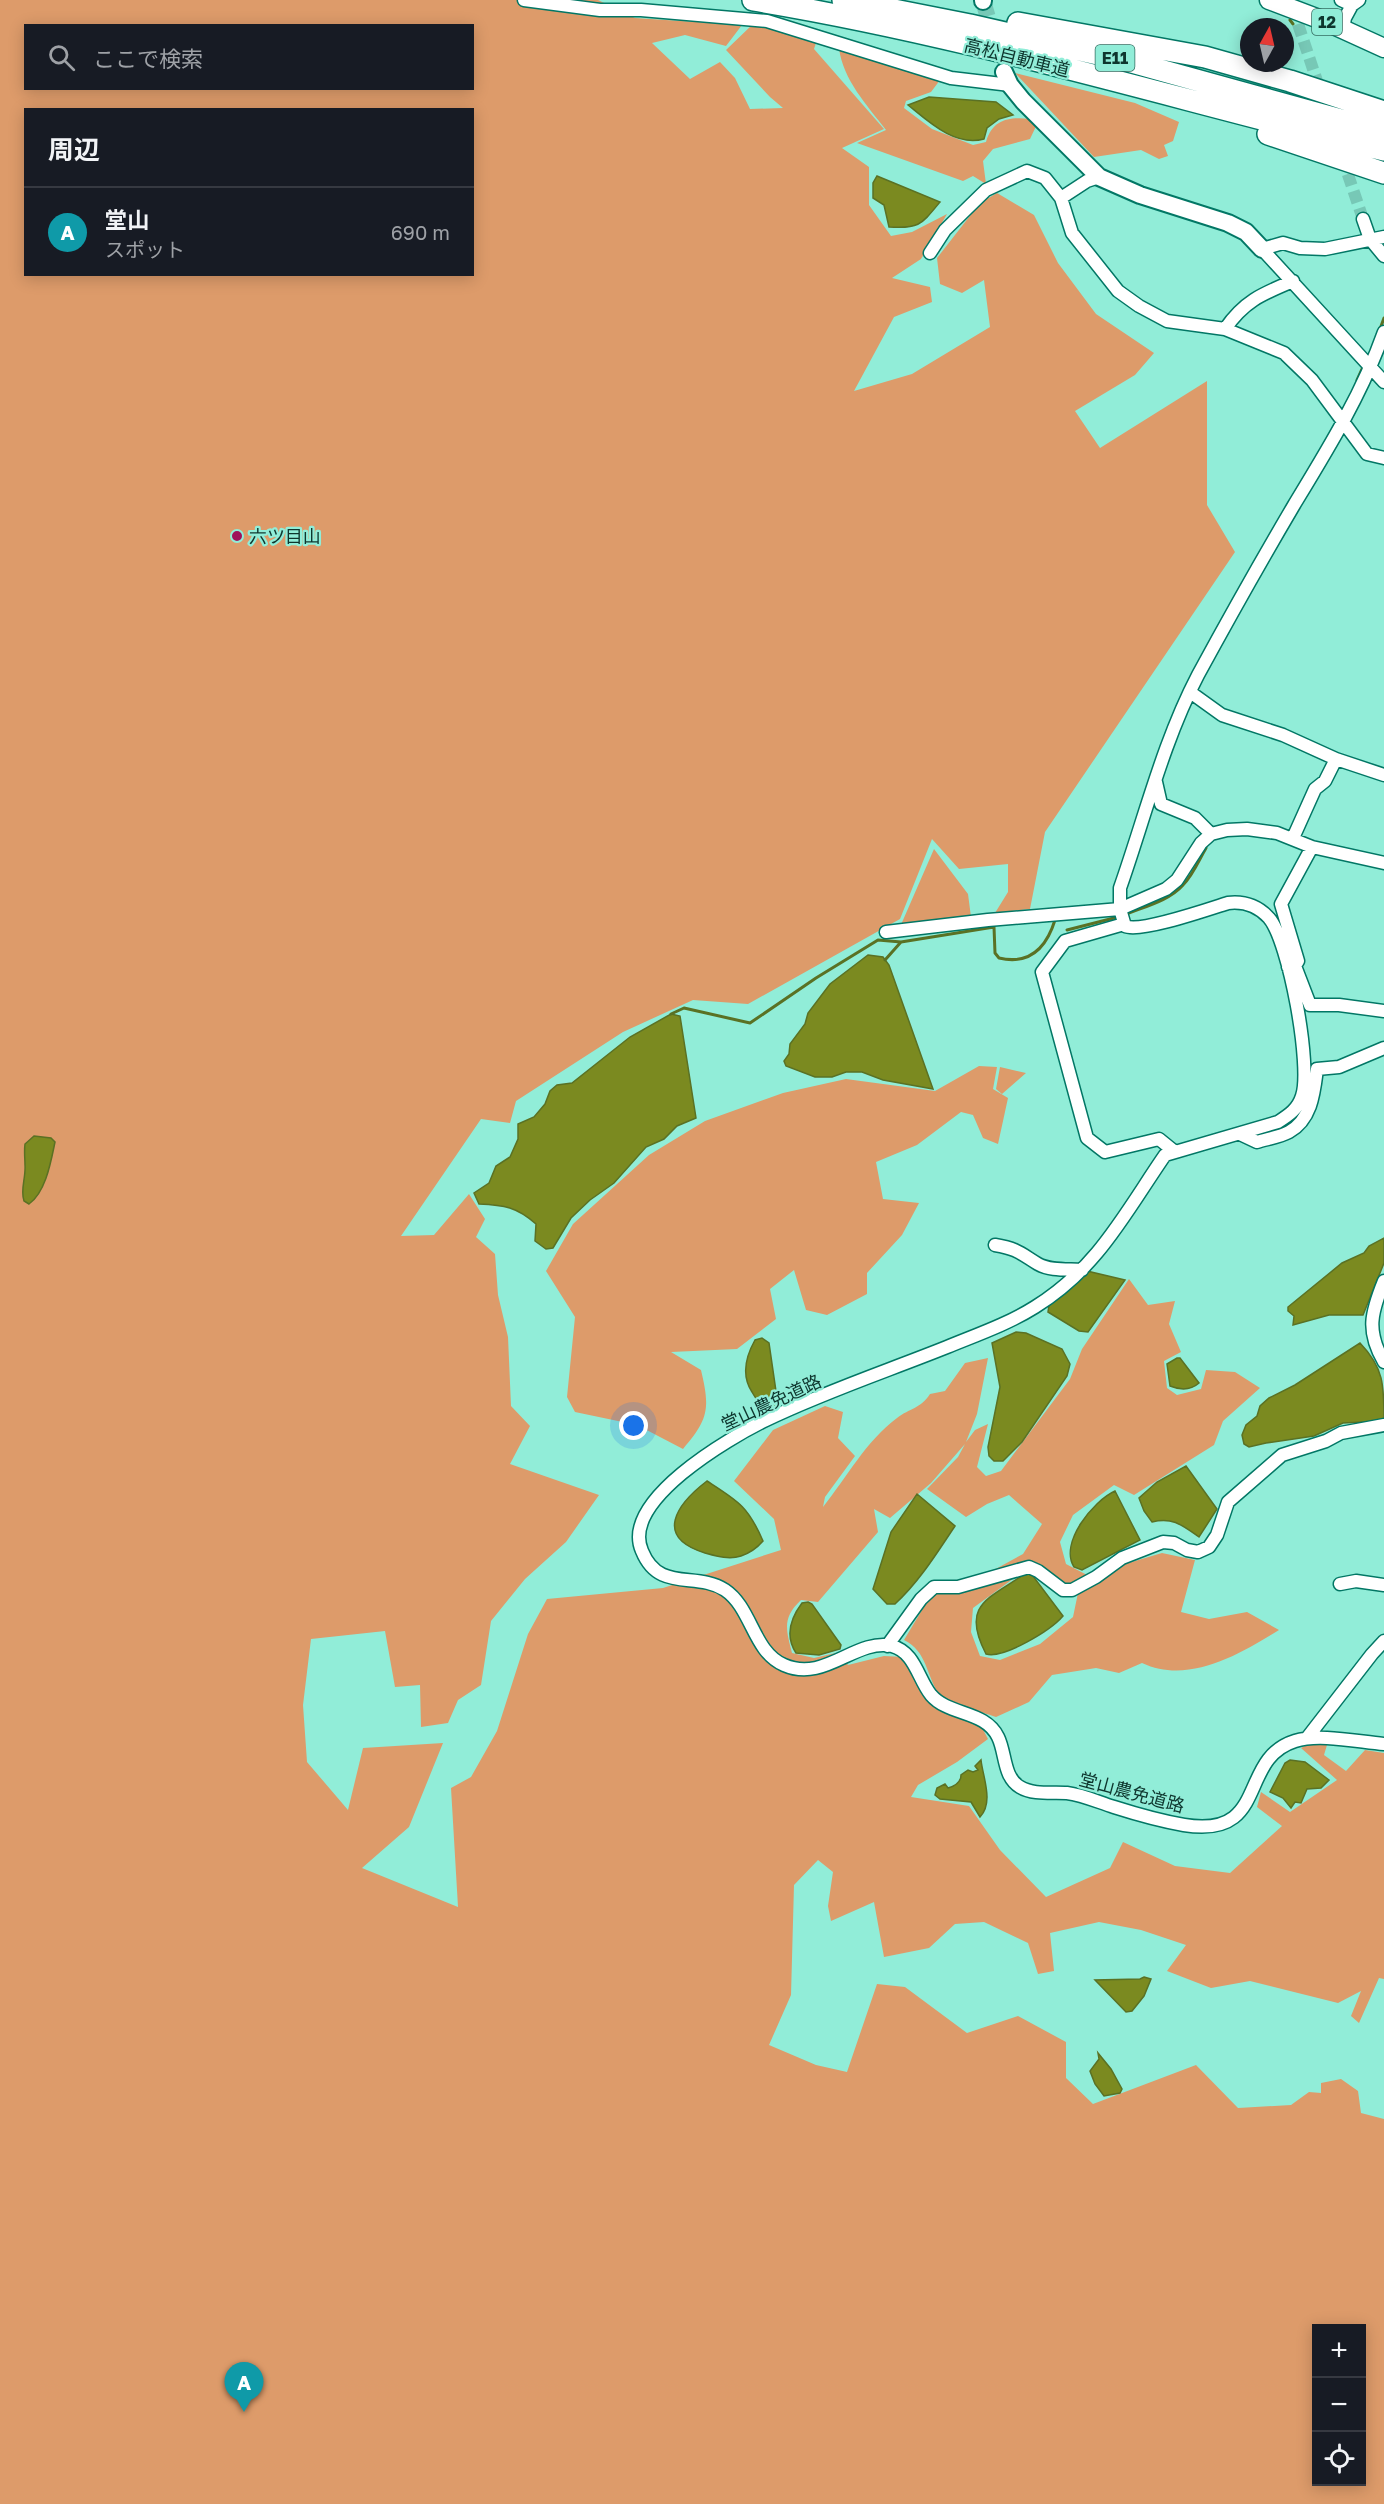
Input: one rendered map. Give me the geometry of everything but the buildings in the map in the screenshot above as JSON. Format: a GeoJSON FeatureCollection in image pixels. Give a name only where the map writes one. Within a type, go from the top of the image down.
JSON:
{"type":"FeatureCollection","features":[{"type":"Feature","properties":{"kind":"highway","name":"高松自動車道"},"geometry":{"type":"LineString","coordinates":[[753,0],[850,17],[930,35],[1384,150]]}},
{"type":"Feature","properties":{"kind":"highway","name":"高松自動車道"},"geometry":{"type":"LineString","coordinates":[[843,0],[970,25],[1124,60],[1384,132]]}},
{"type":"Feature","properties":{"kind":"highway"},"geometry":{"type":"LineString","coordinates":[[870,0],[989,18],[1195,55],[1290,81],[1384,111]]}},
{"type":"Feature","properties":{"kind":"highway"},"geometry":{"type":"LineString","coordinates":[[1119,82],[1384,173]]}},
{"type":"Feature","properties":{"kind":"main road","name":"12"},"geometry":{"type":"LineString","coordinates":[[1269,0],[1384,48]]}},
{"type":"Feature","properties":{"kind":"street"},"geometry":{"type":"LineString","coordinates":[[524,0],[600,10],[641,10],[767,21],[951,78],[1007,79],[1023,102],[1099,177],[1140,195],[1228,223],[1246,232],[1384,382]]}},
{"type":"Feature","properties":{"kind":"street"},"geometry":{"type":"LineString","coordinates":[[1343,29],[1351,2]]}},
{"type":"Feature","properties":{"kind":"street"},"geometry":{"type":"LineString","coordinates":[[930,253],[945,230],[986,190],[1027,171],[1045,178],[1061,198],[1072,233],[1118,291],[1139,306],[1167,321],[1225,329],[1284,352],[1312,380],[1367,454],[1384,458]]}},
{"type":"Feature","properties":{"kind":"street"},"geometry":{"type":"LineString","coordinates":[[1061,198],[1087,181],[1099,177]]}},
{"type":"Feature","properties":{"kind":"street"},"geometry":{"type":"LineString","coordinates":[[1363,219],[1370,239],[1384,255]]}},
{"type":"Feature","properties":{"kind":"street"},"geometry":{"type":"LineString","coordinates":[[1263,249],[1283,243],[1300,248],[1325,249],[1384,237]]}},
{"type":"Feature","properties":{"kind":"street"},"geometry":{"type":"LineString","coordinates":[[1225,329],[1237,312],[1253,299],[1293,281]]}},
{"type":"Feature","properties":{"kind":"street"},"geometry":{"type":"LineString","coordinates":[[1384,332],[1371,370],[1343,423],[1278,532],[1190,692],[1169,739],[1120,888],[1122,917],[1131,928],[1159,923],[1228,903],[1240,902],[1252,905],[1271,920],[1310,1005],[1339,1005],[1384,1011]]}},
{"type":"Feature","properties":{"kind":"street"},"geometry":{"type":"LineString","coordinates":[[1190,692],[1222,715],[1284,735],[1336,759],[1384,775]]}},
{"type":"Feature","properties":{"kind":"street"},"geometry":{"type":"LineString","coordinates":[[1293,838],[1316,789],[1325,781],[1336,759]]}},
{"type":"Feature","properties":{"kind":"street"},"geometry":{"type":"LineString","coordinates":[[1156,780],[1161,804],[1195,818],[1211,834]]}},
{"type":"Feature","properties":{"kind":"street"},"geometry":{"type":"LineString","coordinates":[[1292,967],[1306,1075],[1302,1097],[1290,1114],[1278,1122],[1170,1153],[1159,1139],[1109,1152],[1087,1138],[1041,972],[1065,941],[1122,917],[1166,889],[1177,880],[1201,843],[1211,834],[1227,830],[1247,829],[1293,838],[1312,847],[1384,863]]}},
{"type":"Feature","properties":{"kind":"street"},"geometry":{"type":"LineString","coordinates":[[1292,967],[1298,961],[1281,904],[1312,847]]}},
{"type":"Feature","properties":{"kind":"street"},"geometry":{"type":"LineString","coordinates":[[886,932],[988,920],[1122,917]]}},
{"type":"Feature","properties":{"kind":"street"},"geometry":{"type":"LineString","coordinates":[[1240,1134],[1257,1142],[1289,1132],[1304,1117],[1312,1103],[1317,1069],[1339,1067],[1384,1048]]}},
{"type":"Feature","properties":{"kind":"street","name":"堂山農免道路"},"geometry":{"type":"LineString","coordinates":[[1170,1153],[1112,1236],[1082,1270],[1044,1300],[1015,1318],[768,1419],[712,1450],[651,1503],[639,1528],[641,1550],[656,1572],[670,1579],[711,1583],[724,1589],[745,1613],[764,1649],[773,1659],[785,1666],[798,1669],[824,1667],[865,1650],[887,1646],[897,1647],[909,1656],[934,1699],[947,1707],[981,1719],[992,1727],[999,1739],[1009,1778],[1017,1786],[1034,1792],[1072,1794],[1128,1812],[1184,1825],[1213,1827],[1224,1823],[1243,1809],[1262,1767],[1278,1749],[1292,1741],[1307,1738],[1384,1744]]}},
{"type":"Feature","properties":{"kind":"street"},"geometry":{"type":"LineString","coordinates":[[995,1245],[1018,1250],[1040,1265],[1082,1270]]}},
{"type":"Feature","properties":{"kind":"street"},"geometry":{"type":"LineString","coordinates":[[1384,1281],[1372,1312],[1372,1338],[1384,1362]]}},
{"type":"Feature","properties":{"kind":"street"},"geometry":{"type":"LineString","coordinates":[[887,1646],[921,1599],[934,1587],[958,1587],[1029,1568],[1038,1571],[1063,1590],[1072,1590],[1096,1577],[1122,1558],[1163,1542],[1174,1543],[1187,1550],[1198,1552],[1209,1547],[1217,1535],[1228,1503],[1282,1455],[1326,1441],[1341,1433],[1384,1425]]}},
{"type":"Feature","properties":{"kind":"street"},"geometry":{"type":"LineString","coordinates":[[1340,1584],[1369,1581],[1384,1585]]}},
{"type":"Feature","properties":{"kind":"street"},"geometry":{"type":"LineString","coordinates":[[1307,1738],[1384,1641]]}},
{"type":"Feature","properties":{"kind":"shaded area"},"geometry":{"type":"Polygon","coordinates":[[[0,0],[598,0],[635,18],[742,25],[726,46],[685,35],[652,43],[690,79],[720,62],[735,78],[750,109],[783,108],[726,50],[753,24],[784,29],[817,40],[814,49],[884,129],[842,148],[869,167],[869,205],[891,236],[912,232],[947,214],[921,259],[892,278],[930,287],[932,302],[894,317],[854,391],[912,374],[990,327],[984,280],[962,293],[940,284],[937,258],[980,203],[997,193],[1034,215],[1058,263],[1096,314],[1154,353],[1135,375],[1075,411],[1100,448],[1207,381],[1207,505],[1235,552],[1045,832],[1030,909],[995,913],[1008,892],[1008,864],[959,869],[932,839],[900,919],[748,1004],[693,1000],[623,1032],[516,1101],[510,1123],[481,1119],[401,1236],[434,1235],[469,1194],[485,1219],[476,1237],[495,1254],[498,1295],[508,1337],[511,1406],[530,1426],[510,1464],[599,1495],[566,1542],[525,1579],[491,1621],[481,1685],[458,1700],[448,1723],[421,1727],[420,1685],[395,1687],[385,1631],[311,1639],[303,1705],[307,1762],[348,1810],[363,1748],[443,1743],[409,1827],[362,1868],[458,1907],[451,1788],[471,1777],[497,1731],[528,1634],[547,1599],[663,1588],[781,1550],[774,1519],[734,1481],[773,1430],[825,1406],[843,1412],[838,1438],[855,1456],[825,1497],[823,1507],[866,1448],[886,1427],[922,1403],[930,1394],[945,1391],[965,1363],[988,1358],[977,1414],[966,1442],[975,1430],[988,1424],[977,1467],[986,1476],[1001,1471],[1070,1379],[1082,1349],[1129,1279],[1148,1305],[1175,1301],[1169,1324],[1181,1352],[1164,1361],[1167,1388],[1177,1395],[1201,1389],[1206,1370],[1235,1372],[1260,1388],[1223,1421],[1214,1445],[1134,1495],[1114,1485],[1073,1515],[1060,1542],[1066,1564],[1087,1575],[1067,1585],[1034,1565],[981,1577],[1023,1554],[1042,1524],[1009,1495],[987,1504],[966,1517],[927,1489],[958,1457],[965,1444],[931,1483],[890,1518],[874,1509],[878,1532],[818,1602],[801,1600],[791,1612],[787,1630],[792,1653],[814,1658],[840,1652],[848,1665],[884,1656],[904,1657],[931,1703],[979,1722],[988,1739],[957,1762],[918,1785],[911,1797],[969,1806],[1000,1850],[1046,1897],[1110,1868],[1123,1842],[1175,1866],[1230,1873],[1282,1826],[1257,1807],[1261,1792],[1290,1812],[1337,1780],[1301,1748],[1311,1743],[1327,1745],[1324,1755],[1346,1771],[1365,1750],[1384,1753],[1384,1979],[1379,1978],[1359,2023],[1351,2016],[1361,1991],[1338,2003],[1250,1981],[1211,1988],[1167,1971],[1186,1945],[1141,1930],[1099,1922],[1050,1933],[1054,1971],[1038,1974],[1028,1943],[984,1922],[955,1924],[929,1948],[884,1957],[874,1902],[831,1921],[828,1906],[833,1872],[818,1860],[794,1885],[791,1995],[769,2045],[816,2065],[847,2072],[877,1984],[905,1987],[967,2033],[1018,2016],[1066,2042],[1066,2078],[1093,2104],[1196,2065],[1238,2108],[1291,2105],[1309,2092],[1321,2093],[1321,2083],[1341,2079],[1358,2091],[1361,2113],[1384,2119],[1384,2504],[0,2504],[0,0]]]}},
{"type":"Feature","properties":{"kind":"shaded area"},"geometry":{"type":"Polygon","coordinates":[[[839,48],[940,80],[931,92],[906,101],[904,108],[932,129],[973,145],[986,142],[994,127],[1000,122],[1022,118],[1039,120],[1030,139],[993,149],[983,161],[986,184],[973,176],[963,181],[857,143],[886,130],[864,102],[845,71],[839,48]]]}},
{"type":"Feature","properties":{"kind":"shaded area"},"geometry":{"type":"Polygon","coordinates":[[[1015,73],[1135,103],[1179,122],[1173,141],[1164,145],[1168,156],[1159,159],[1141,150],[1094,157],[1015,73]]]}},
{"type":"Feature","properties":{"kind":"shaded area"},"geometry":{"type":"Polygon","coordinates":[[[929,97],[996,102],[1013,115],[999,119],[987,128],[984,139],[973,141],[963,139],[943,131],[908,105],[929,97]]]}},
{"type":"Feature","properties":{"kind":"shaded area"},"geometry":{"type":"Polygon","coordinates":[[[877,176],[940,202],[919,224],[889,227],[884,205],[873,198],[873,183],[877,176]]]}},
{"type":"Feature","properties":{"kind":"shaded area"},"geometry":{"type":"Polygon","coordinates":[[[934,849],[968,894],[971,917],[900,927],[934,849]]]}},
{"type":"Feature","properties":{"kind":"shaded area"},"geometry":{"type":"Polygon","coordinates":[[[868,955],[883,957],[889,965],[933,1089],[883,1080],[862,1072],[815,1077],[786,1066],[784,1061],[789,1054],[790,1044],[805,1024],[808,1013],[830,984],[868,955]]]}},
{"type":"Feature","properties":{"kind":"shaded area"},"geometry":{"type":"Polygon","coordinates":[[[671,1014],[680,1016],[696,1118],[677,1126],[664,1139],[646,1147],[614,1183],[590,1200],[571,1218],[553,1248],[546,1249],[535,1241],[536,1224],[523,1214],[503,1206],[479,1204],[474,1193],[489,1183],[496,1166],[510,1157],[518,1139],[518,1124],[534,1117],[545,1104],[550,1091],[557,1085],[572,1083],[630,1037],[671,1014]]]}},
{"type":"Feature","properties":{"kind":"shaded area"},"geometry":{"type":"Polygon","coordinates":[[[979,1066],[997,1067],[993,1089],[1008,1098],[998,1144],[983,1138],[973,1115],[961,1112],[917,1145],[876,1162],[883,1199],[919,1203],[902,1235],[867,1273],[867,1294],[827,1315],[806,1310],[794,1270],[770,1289],[776,1319],[737,1349],[671,1352],[701,1370],[706,1394],[702,1421],[692,1439],[683,1449],[637,1425],[575,1412],[567,1397],[575,1317],[546,1271],[573,1224],[649,1155],[705,1121],[783,1093],[846,1079],[935,1091],[979,1066]]]}},
{"type":"Feature","properties":{"kind":"shaded area"},"geometry":{"type":"Polygon","coordinates":[[[1000,1067],[1026,1073],[1002,1094],[996,1089],[1000,1067]]]}},
{"type":"Feature","properties":{"kind":"shaded area"},"geometry":{"type":"Polygon","coordinates":[[[34,1136],[51,1138],[55,1142],[44,1184],[29,1204],[24,1201],[23,1193],[25,1144],[34,1136]]]}},
{"type":"Feature","properties":{"kind":"shaded area"},"geometry":{"type":"Polygon","coordinates":[[[1384,1238],[1384,1263],[1363,1315],[1329,1315],[1293,1325],[1294,1316],[1288,1311],[1288,1307],[1342,1263],[1364,1253],[1369,1246],[1384,1238]]]}},
{"type":"Feature","properties":{"kind":"shaded area"},"geometry":{"type":"Polygon","coordinates":[[[1087,1271],[1125,1280],[1088,1332],[1079,1331],[1048,1312],[1049,1305],[1087,1271]]]}},
{"type":"Feature","properties":{"kind":"shaded area"},"geometry":{"type":"Polygon","coordinates":[[[1016,1332],[1026,1333],[1062,1349],[1070,1364],[1067,1376],[1022,1442],[1003,1461],[994,1461],[989,1456],[988,1447],[1000,1387],[992,1343],[1016,1332]]]}},
{"type":"Feature","properties":{"kind":"shaded area"},"geometry":{"type":"Polygon","coordinates":[[[762,1338],[769,1343],[779,1412],[767,1415],[763,1414],[749,1386],[746,1372],[747,1359],[752,1346],[755,1340],[762,1338]]]}},
{"type":"Feature","properties":{"kind":"shaded area"},"geometry":{"type":"Polygon","coordinates":[[[1360,1343],[1374,1361],[1381,1378],[1384,1421],[1343,1423],[1314,1436],[1249,1447],[1244,1444],[1242,1435],[1246,1425],[1257,1416],[1260,1406],[1269,1398],[1295,1385],[1360,1343]]]}},
{"type":"Feature","properties":{"kind":"shaded area"},"geometry":{"type":"Polygon","coordinates":[[[1180,1358],[1199,1383],[1185,1389],[1170,1386],[1167,1364],[1180,1358]]]}},
{"type":"Feature","properties":{"kind":"shaded area"},"geometry":{"type":"Polygon","coordinates":[[[1186,1466],[1217,1509],[1199,1537],[1172,1521],[1152,1522],[1139,1498],[1157,1482],[1186,1466]]]}},
{"type":"Feature","properties":{"kind":"shaded area"},"geometry":{"type":"Polygon","coordinates":[[[707,1481],[741,1505],[747,1512],[763,1541],[753,1550],[732,1558],[723,1557],[705,1553],[689,1546],[679,1538],[675,1529],[675,1520],[679,1510],[707,1481]]]}},
{"type":"Feature","properties":{"kind":"shaded area"},"geometry":{"type":"Polygon","coordinates":[[[1115,1491],[1140,1540],[1082,1570],[1074,1567],[1071,1546],[1075,1535],[1088,1513],[1106,1496],[1115,1491]]]}},
{"type":"Feature","properties":{"kind":"shaded area"},"geometry":{"type":"Polygon","coordinates":[[[917,1494],[955,1526],[912,1586],[895,1604],[887,1604],[873,1589],[891,1532],[917,1494]]]}},
{"type":"Feature","properties":{"kind":"shaded area"},"geometry":{"type":"Polygon","coordinates":[[[1162,1553],[1195,1560],[1181,1612],[1209,1619],[1247,1612],[1279,1630],[1231,1657],[1196,1669],[1160,1669],[1142,1663],[1119,1673],[1096,1668],[1052,1675],[1029,1702],[996,1717],[957,1705],[943,1698],[935,1687],[922,1657],[912,1645],[904,1640],[925,1605],[937,1591],[1021,1573],[973,1608],[971,1632],[980,1656],[1000,1660],[1040,1644],[1073,1617],[1078,1593],[1125,1564],[1162,1553]]]}},
{"type":"Feature","properties":{"kind":"shaded area"},"geometry":{"type":"Polygon","coordinates":[[[1026,1573],[1033,1576],[1063,1616],[1048,1629],[1015,1648],[986,1654],[976,1624],[977,1613],[990,1597],[1026,1573]]]}},
{"type":"Feature","properties":{"kind":"shaded area"},"geometry":{"type":"Polygon","coordinates":[[[802,1603],[812,1604],[841,1645],[840,1649],[819,1655],[796,1653],[791,1640],[790,1628],[794,1615],[802,1603]]]}},
{"type":"Feature","properties":{"kind":"shaded area"},"geometry":{"type":"Polygon","coordinates":[[[981,1760],[987,1797],[980,1817],[971,1802],[940,1799],[935,1795],[937,1788],[945,1784],[948,1788],[953,1786],[968,1770],[973,1772],[978,1770],[975,1766],[981,1760]]]}},
{"type":"Feature","properties":{"kind":"shaded area"},"geometry":{"type":"Polygon","coordinates":[[[1290,1760],[1305,1762],[1329,1780],[1321,1788],[1307,1789],[1301,1803],[1295,1802],[1291,1808],[1283,1798],[1270,1792],[1285,1763],[1290,1760]]]}},
{"type":"Feature","properties":{"kind":"shaded area"},"geometry":{"type":"Polygon","coordinates":[[[1144,1977],[1151,1979],[1144,1996],[1132,2011],[1126,2012],[1095,1980],[1140,1979],[1144,1977]]]}},
{"type":"Feature","properties":{"kind":"shaded area"},"geometry":{"type":"Polygon","coordinates":[[[1098,2053],[1111,2069],[1122,2089],[1120,2093],[1104,2096],[1095,2084],[1090,2071],[1099,2059],[1098,2053]]]}},
{"type":"Feature","properties":{"kind":"waterway"},"geometry":{"type":"LineString","coordinates":[[1380,329],[1384,318]]}},
{"type":"Feature","properties":{"kind":"waterway"},"geometry":{"type":"LineString","coordinates":[[1357,380],[1362,369]]}},
{"type":"Feature","properties":{"kind":"waterway"},"geometry":{"type":"LineString","coordinates":[[1124,915],[1177,891],[1190,877],[1206,848]]}},
{"type":"Feature","properties":{"kind":"waterway"},"geometry":{"type":"LineString","coordinates":[[1067,930],[1118,917]]}},
{"type":"Feature","properties":{"kind":"waterway"},"geometry":{"type":"LineString","coordinates":[[671,1014],[684,1008],[750,1023],[816,978],[878,940],[901,942],[994,927],[995,953],[999,958],[1010,960],[1028,957],[1047,939],[1055,920]]}},
{"type":"Feature","properties":{"kind":"waterway"},"geometry":{"type":"LineString","coordinates":[[885,960],[901,942]]}},
{"type":"Feature","properties":{"kind":"tunnel"},"geometry":{"type":"LineString","coordinates":[[983,1],[994,38]]}},
{"type":"Feature","properties":{"kind":"tunnel"},"geometry":{"type":"LineString","coordinates":[[1298,24],[1321,93]]}},
{"type":"Feature","properties":{"kind":"tunnel"},"geometry":{"type":"LineString","coordinates":[[1342,157],[1363,219]]}},
{"type":"Feature","properties":{"kind":"place","name":"六ツ目山"},"geometry":{"type":"Point","coordinates":[237,536]}},
{"type":"Feature","properties":{"kind":"place","name":"堂山"},"geometry":{"type":"Point","coordinates":[244,2412]}}]}
